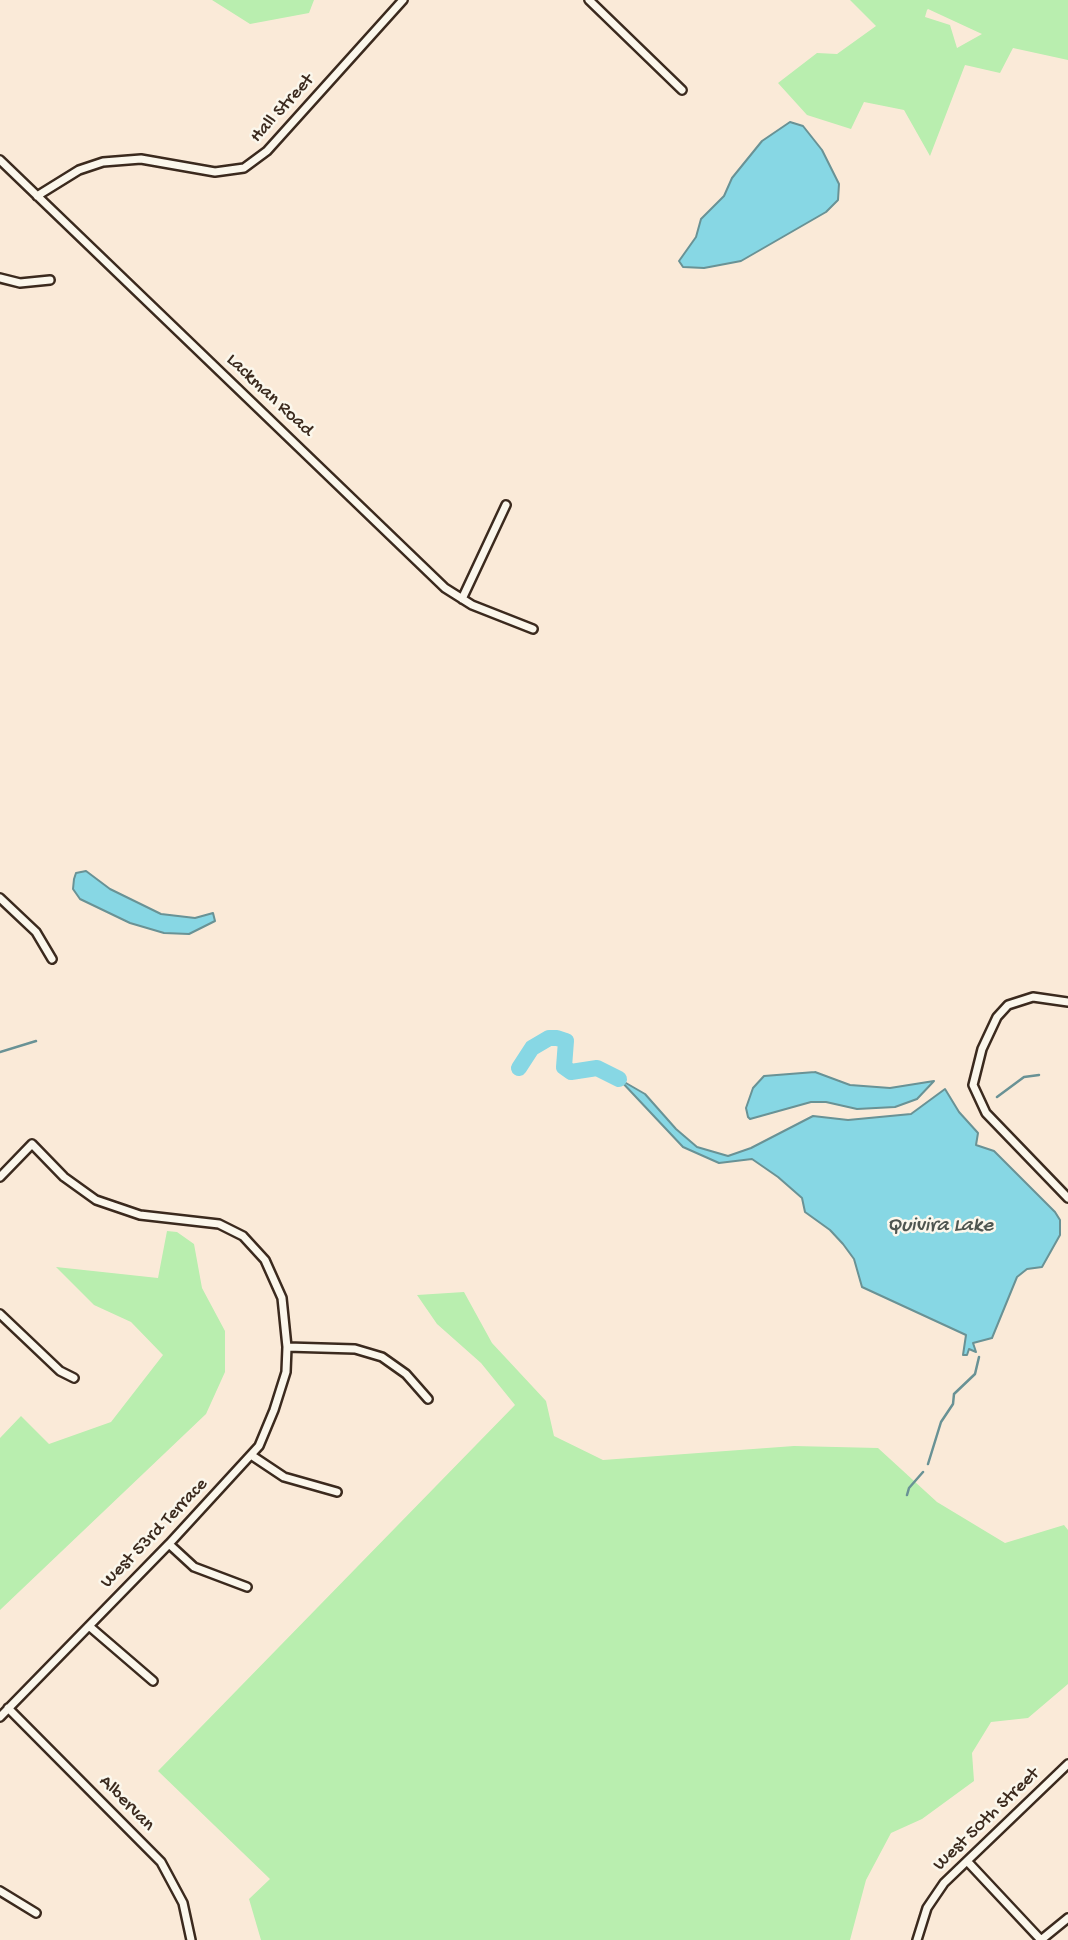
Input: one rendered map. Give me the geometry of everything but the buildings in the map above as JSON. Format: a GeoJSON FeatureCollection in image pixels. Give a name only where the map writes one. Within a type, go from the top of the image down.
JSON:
{"type":"FeatureCollection","features":[{"type":"Feature","properties":{"kind":"street","name":"Hall Street"},"geometry":{"type":"LineString","coordinates":[[37,195],[79,170],[103,162],[141,159],[215,172],[244,168],[267,151],[403,0]]}},
{"type":"Feature","properties":{"kind":"street"},"geometry":{"type":"LineString","coordinates":[[589,0],[682,90]]}},
{"type":"Feature","properties":{"kind":"street","name":"Lackman Road"},"geometry":{"type":"LineString","coordinates":[[0,160],[445,588],[462,599],[533,629]]}},
{"type":"Feature","properties":{"kind":"street"},"geometry":{"type":"LineString","coordinates":[[0,278],[20,283],[50,280]]}},
{"type":"Feature","properties":{"kind":"street"},"geometry":{"type":"LineString","coordinates":[[462,599],[506,505]]}},
{"type":"Feature","properties":{"kind":"street"},"geometry":{"type":"LineString","coordinates":[[0,898],[36,932],[52,959]]}},
{"type":"Feature","properties":{"kind":"street"},"geometry":{"type":"LineString","coordinates":[[1068,1002],[1033,997],[1019,1000],[997,1017],[974,1073],[973,1085],[979,1104],[1068,1198]]}},
{"type":"Feature","properties":{"kind":"street","name":"West 53rd Terrace"},"geometry":{"type":"LineString","coordinates":[[0,1177],[32,1144],[64,1177],[96,1200],[139,1215],[219,1224],[243,1236],[265,1260],[282,1298],[287,1347],[286,1372],[274,1410],[251,1455],[169,1544],[0,1717]]}},
{"type":"Feature","properties":{"kind":"street"},"geometry":{"type":"LineString","coordinates":[[0,1314],[60,1371],[74,1378]]}},
{"type":"Feature","properties":{"kind":"street"},"geometry":{"type":"LineString","coordinates":[[287,1347],[355,1349],[382,1357],[406,1374],[428,1399]]}},
{"type":"Feature","properties":{"kind":"street"},"geometry":{"type":"LineString","coordinates":[[251,1455],[284,1477],[337,1492]]}},
{"type":"Feature","properties":{"kind":"street"},"geometry":{"type":"LineString","coordinates":[[169,1544],[194,1567],[247,1587]]}},
{"type":"Feature","properties":{"kind":"street"},"geometry":{"type":"LineString","coordinates":[[89,1626],[153,1681]]}},
{"type":"Feature","properties":{"kind":"street","name":"Albervan"},"geometry":{"type":"LineString","coordinates":[[8,1709],[161,1863],[183,1903],[191,1940]]}},
{"type":"Feature","properties":{"kind":"street","name":"West 50th Street"},"geometry":{"type":"LineString","coordinates":[[917,1940],[932,1899],[944,1882],[1068,1764]]}},
{"type":"Feature","properties":{"kind":"street"},"geometry":{"type":"LineString","coordinates":[[967,1861],[1041,1940],[1068,1917]]}},
{"type":"Feature","properties":{"kind":"street"},"geometry":{"type":"LineString","coordinates":[[0,1891],[36,1913]]}},
{"type":"Feature","properties":{"kind":"green space"},"geometry":{"type":"Polygon","coordinates":[[[212,0],[314,0],[309,13],[250,24],[212,0]]]}},
{"type":"Feature","properties":{"kind":"green space"},"geometry":{"type":"Polygon","coordinates":[[[850,0],[1068,0],[1068,60],[1013,48],[1000,73],[965,65],[930,156],[904,110],[864,102],[851,129],[807,115],[778,83],[817,53],[837,54],[876,26],[850,0]],[[928,9],[925,17],[950,25],[957,48],[982,34],[928,9]]]}},
{"type":"Feature","properties":{"kind":"green space"},"geometry":{"type":"Polygon","coordinates":[[[167,1231],[177,1232],[194,1244],[202,1288],[225,1331],[225,1372],[206,1414],[0,1610],[0,1438],[21,1416],[49,1444],[111,1422],[163,1355],[131,1322],[94,1305],[56,1267],[158,1278],[167,1231]]]}},
{"type":"Feature","properties":{"kind":"green space"},"geometry":{"type":"Polygon","coordinates":[[[464,1292],[492,1343],[546,1401],[554,1436],[603,1460],[794,1446],[878,1448],[937,1502],[1005,1543],[1064,1525],[1068,1530],[1068,1684],[1028,1718],[991,1722],[972,1753],[974,1781],[922,1819],[891,1833],[866,1880],[850,1940],[261,1940],[249,1899],[270,1879],[158,1771],[515,1405],[481,1363],[437,1324],[417,1295],[464,1292]]]}},
{"type":"Feature","properties":{"kind":"water"},"geometry":{"type":"Polygon","coordinates":[[[790,122],[803,126],[822,150],[839,184],[838,200],[826,212],[741,261],[704,268],[683,267],[679,261],[696,237],[701,219],[724,196],[732,178],[762,141],[790,122]]]}},
{"type":"Feature","properties":{"kind":"water"},"geometry":{"type":"Polygon","coordinates":[[[86,871],[110,889],[161,914],[195,918],[213,913],[215,921],[189,934],[164,933],[130,923],[80,899],[73,889],[74,879],[76,873],[86,871]]]}},
{"type":"Feature","properties":{"kind":"water"},"geometry":{"type":"Polygon","coordinates":[[[815,1072],[850,1085],[890,1088],[934,1081],[917,1099],[895,1107],[857,1109],[826,1102],[811,1102],[750,1119],[748,1117],[746,1108],[753,1088],[764,1076],[815,1072]]]}},
{"type":"Feature","properties":{"kind":"water","name":"Quivira Lake"},"geometry":{"type":"Polygon","coordinates":[[[619,1079],[645,1094],[676,1129],[697,1147],[728,1156],[751,1148],[813,1116],[848,1120],[911,1114],[945,1089],[959,1112],[978,1133],[976,1145],[994,1151],[1055,1212],[1060,1220],[1060,1235],[1042,1267],[1027,1269],[1017,1277],[992,1338],[973,1343],[976,1352],[969,1349],[967,1355],[963,1355],[966,1335],[862,1287],[854,1259],[843,1244],[830,1230],[805,1212],[802,1198],[778,1177],[752,1159],[719,1163],[683,1147],[619,1079]]]}},
{"type":"Feature","properties":{"kind":"waterway"},"geometry":{"type":"LineString","coordinates":[[519,1068],[532,1048],[549,1038],[557,1038],[566,1041],[564,1067],[571,1072],[597,1068],[619,1079]]}},
{"type":"Feature","properties":{"kind":"waterway"},"geometry":{"type":"LineString","coordinates":[[0,1052],[36,1041]]}},
{"type":"Feature","properties":{"kind":"waterway"},"geometry":{"type":"LineString","coordinates":[[997,1097],[1024,1077],[1039,1075]]}},
{"type":"Feature","properties":{"kind":"waterway"},"geometry":{"type":"LineString","coordinates":[[928,1464],[941,1422],[953,1404],[954,1394],[975,1374],[979,1357]]}},
{"type":"Feature","properties":{"kind":"waterway"},"geometry":{"type":"LineString","coordinates":[[907,1495],[909,1488],[923,1472]]}}]}
